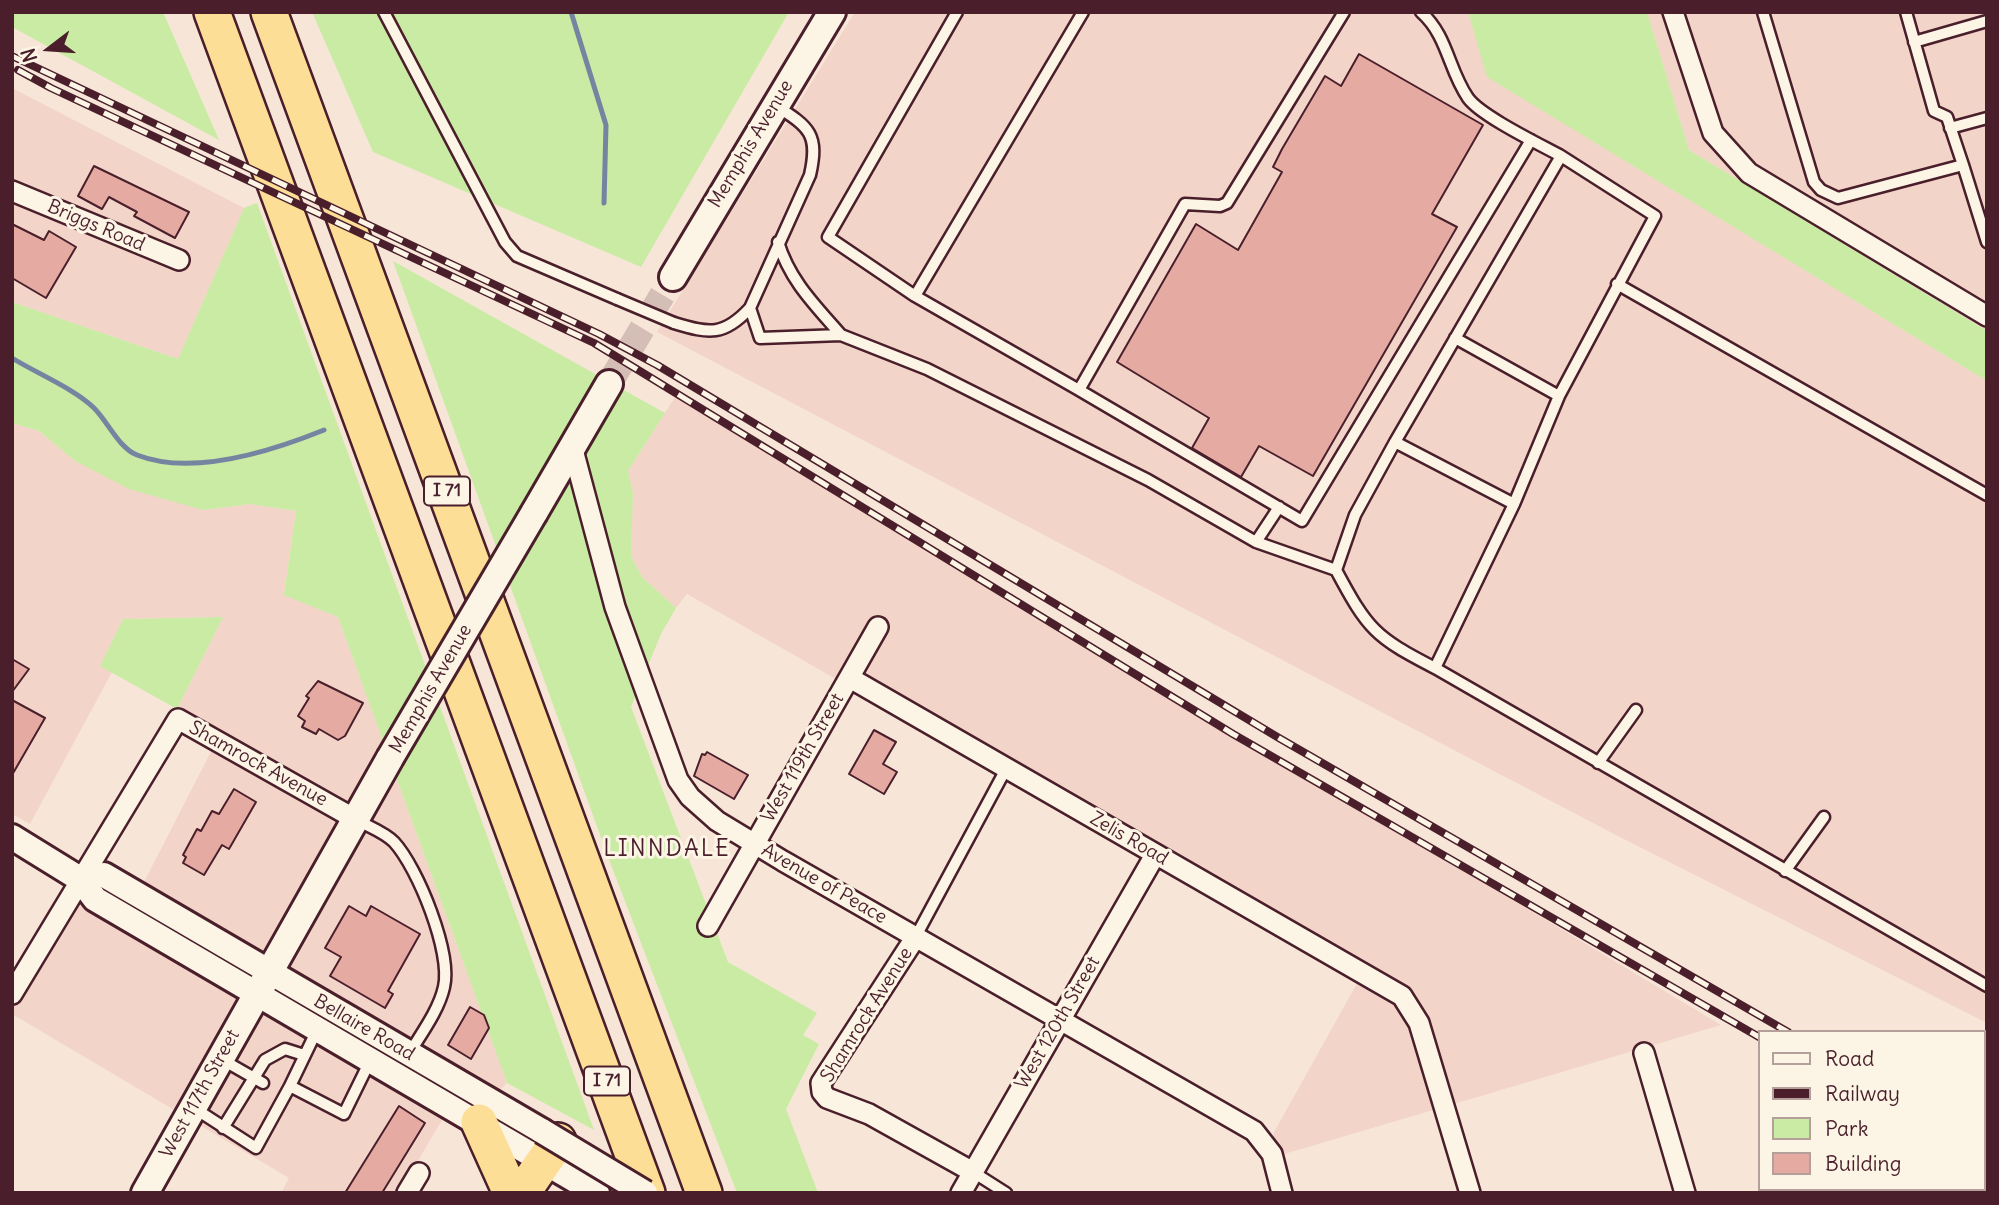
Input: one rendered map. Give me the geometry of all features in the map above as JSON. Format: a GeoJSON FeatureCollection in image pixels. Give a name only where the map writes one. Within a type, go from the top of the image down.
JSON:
{"type":"FeatureCollection","features":[{"type":"Feature","properties":{"kind":"highway","name":"I 71"},"geometry":{"type":"LineString","coordinates":[[212,12],[646,1193]]}},
{"type":"Feature","properties":{"kind":"highway","name":"I 71"},"geometry":{"type":"LineString","coordinates":[[269,12],[704,1193]]}},
{"type":"Feature","properties":{"kind":"highway"},"geometry":{"type":"LineString","coordinates":[[565,970],[608,1138],[625,1193]]}},
{"type":"Feature","properties":{"kind":"highway"},"geometry":{"type":"LineString","coordinates":[[624,971],[722,1193]]}},
{"type":"Feature","properties":{"kind":"highway"},"geometry":{"type":"LineString","coordinates":[[479,1122],[512,1193]]}},
{"type":"Feature","properties":{"kind":"highway"},"geometry":{"type":"LineString","coordinates":[[522,1193],[549,1151]]}},
{"type":"Feature","properties":{"kind":"main road","name":"Memphis Avenue"},"geometry":{"type":"LineString","coordinates":[[673,277],[832,12]]}},
{"type":"Feature","properties":{"kind":"main road","name":"Memphis Avenue"},"geometry":{"type":"LineString","coordinates":[[255,995],[609,384]]}},
{"type":"Feature","properties":{"kind":"main road","name":"West 117th Street"},"geometry":{"type":"LineString","coordinates":[[145,1193],[255,995]]}},
{"type":"Feature","properties":{"kind":"street"},"geometry":{"type":"LineString","coordinates":[[1674,12],[1713,132],[1749,173],[1987,316]]}},
{"type":"Feature","properties":{"kind":"street","name":"Briggs Road"},"geometry":{"type":"LineString","coordinates":[[12,191],[179,260]]}},
{"type":"Feature","properties":{"kind":"street","name":"Avenue of Peace"},"geometry":{"type":"LineString","coordinates":[[572,446],[615,607],[671,765],[684,789],[704,810],[754,843],[1254,1132],[1267,1145],[1282,1193]]}},
{"type":"Feature","properties":{"kind":"street","name":"West 119th Street"},"geometry":{"type":"LineString","coordinates":[[708,926],[878,627]]}},
{"type":"Feature","properties":{"kind":"street","name":"Zelis Road"},"geometry":{"type":"LineString","coordinates":[[850,678],[1390,988],[1407,1001],[1419,1023],[1470,1193]]}},
{"type":"Feature","properties":{"kind":"street","name":"Shamrock Avenue"},"geometry":{"type":"LineString","coordinates":[[80,879],[178,719],[355,820]]}},
{"type":"Feature","properties":{"kind":"street","name":"Bellaire Road"},"geometry":{"type":"LineString","coordinates":[[12,837],[80,879],[95,899],[396,1076],[479,1122],[646,1193]]}},
{"type":"Feature","properties":{"kind":"street","name":"West 120th Street"},"geometry":{"type":"LineString","coordinates":[[961,1193],[1155,855]]}},
{"type":"Feature","properties":{"kind":"street","name":"Bellaire Road"},"geometry":{"type":"LineString","coordinates":[[80,879],[104,875],[409,1054],[549,1151],[597,1193]]}},
{"type":"Feature","properties":{"kind":"street"},"geometry":{"type":"LineString","coordinates":[[12,994],[80,879]]}},
{"type":"Feature","properties":{"kind":"street","name":"Shamrock Avenue"},"geometry":{"type":"LineString","coordinates":[[915,938],[821,1083],[822,1091],[827,1098],[869,1114],[973,1172]]}},
{"type":"Feature","properties":{"kind":"street"},"geometry":{"type":"LineString","coordinates":[[1644,1053],[1685,1193]]}},
{"type":"Feature","properties":{"kind":"street"},"geometry":{"type":"LineString","coordinates":[[407,1193],[419,1173]]}},
{"type":"Feature","properties":{"kind":"lane"},"geometry":{"type":"LineString","coordinates":[[384,12],[505,242],[517,256],[674,323],[706,331],[721,330],[735,324],[750,308],[810,175],[815,153],[809,130],[774,105]]}},
{"type":"Feature","properties":{"kind":"lane"},"geometry":{"type":"LineString","coordinates":[[957,12],[828,237],[915,296],[1302,521],[1531,140]]}},
{"type":"Feature","properties":{"kind":"lane"},"geometry":{"type":"LineString","coordinates":[[915,296],[1083,12]]}},
{"type":"Feature","properties":{"kind":"lane"},"geometry":{"type":"LineString","coordinates":[[1079,390],[1185,204],[1220,206],[1227,203],[1344,12]]}},
{"type":"Feature","properties":{"kind":"lane"},"geometry":{"type":"LineString","coordinates":[[1421,12],[1440,33],[1462,88],[1473,104],[1655,216],[1559,396],[1514,504],[1435,668]]}},
{"type":"Feature","properties":{"kind":"lane"},"geometry":{"type":"LineString","coordinates":[[1763,12],[1814,182],[1821,190],[1838,198],[1963,165]]}},
{"type":"Feature","properties":{"kind":"lane"},"geometry":{"type":"LineString","coordinates":[[1906,12],[1934,111],[1947,117],[1987,242]]}},
{"type":"Feature","properties":{"kind":"lane"},"geometry":{"type":"LineString","coordinates":[[1914,42],[1987,21]]}},
{"type":"Feature","properties":{"kind":"lane"},"geometry":{"type":"LineString","coordinates":[[1950,128],[1987,118]]}},
{"type":"Feature","properties":{"kind":"lane"},"geometry":{"type":"LineString","coordinates":[[1336,570],[1355,515],[1560,156]]}},
{"type":"Feature","properties":{"kind":"lane"},"geometry":{"type":"LineString","coordinates":[[779,242],[786,266],[795,283],[841,335]]}},
{"type":"Feature","properties":{"kind":"lane"},"geometry":{"type":"LineString","coordinates":[[1617,284],[1987,495]]}},
{"type":"Feature","properties":{"kind":"lane"},"geometry":{"type":"LineString","coordinates":[[750,308],[760,338],[841,335],[927,369],[1148,480],[1256,542],[1336,570],[1369,627],[1395,648],[1435,668],[1987,986]]}},
{"type":"Feature","properties":{"kind":"lane"},"geometry":{"type":"LineString","coordinates":[[1455,338],[1559,396]]}},
{"type":"Feature","properties":{"kind":"lane"},"geometry":{"type":"LineString","coordinates":[[1395,442],[1514,504]]}},
{"type":"Feature","properties":{"kind":"lane"},"geometry":{"type":"LineString","coordinates":[[1256,542],[1279,507]]}},
{"type":"Feature","properties":{"kind":"lane"},"geometry":{"type":"LineString","coordinates":[[1598,762],[1636,710]]}},
{"type":"Feature","properties":{"kind":"lane"},"geometry":{"type":"LineString","coordinates":[[915,938],[1006,769]]}},
{"type":"Feature","properties":{"kind":"lane"},"geometry":{"type":"LineString","coordinates":[[1785,871],[1824,817]]}},
{"type":"Feature","properties":{"kind":"lane"},"geometry":{"type":"LineString","coordinates":[[355,820],[389,838],[401,852],[424,898],[446,962],[441,996],[396,1076]]}},
{"type":"Feature","properties":{"kind":"lane"},"geometry":{"type":"LineString","coordinates":[[193,1108],[256,1148],[263,1126],[280,1094],[289,1086],[317,1030]]}},
{"type":"Feature","properties":{"kind":"lane"},"geometry":{"type":"LineString","coordinates":[[223,1128],[235,1108],[247,1098],[258,1080],[265,1060],[285,1049],[304,1055]]}},
{"type":"Feature","properties":{"kind":"lane"},"geometry":{"type":"LineString","coordinates":[[220,1059],[258,1080]]}},
{"type":"Feature","properties":{"kind":"lane"},"geometry":{"type":"LineString","coordinates":[[289,1086],[344,1114],[370,1061]]}},
{"type":"Feature","properties":{"kind":"lane"},"geometry":{"type":"LineString","coordinates":[[235,1108],[244,1114]]}},
{"type":"Feature","properties":{"kind":"lane","name":"Shamrock Avenue"},"geometry":{"type":"LineString","coordinates":[[973,1172],[1006,1193]]}},
{"type":"Feature","properties":{"kind":"shaded area"},"geometry":{"type":"Polygon","coordinates":[[[855,12],[1468,12],[1488,77],[1987,381],[1987,1023],[1614,834],[657,332],[855,12]]]}},
{"type":"Feature","properties":{"kind":"shaded area"},"geometry":{"type":"Polygon","coordinates":[[[1647,12],[1987,12],[1987,331],[1689,150],[1647,12]]]}},
{"type":"Feature","properties":{"kind":"shaded area"},"geometry":{"type":"Polygon","coordinates":[[[12,88],[244,208],[178,359],[12,302],[12,88]]]}},
{"type":"Feature","properties":{"kind":"shaded area"},"geometry":{"type":"Polygon","coordinates":[[[675,397],[1721,1025],[1281,1155],[1273,1134],[1360,978],[687,594],[676,608],[642,577],[631,556],[633,493],[628,471],[675,397]]]}},
{"type":"Feature","properties":{"kind":"shaded area"},"geometry":{"type":"Polygon","coordinates":[[[12,423],[39,431],[75,461],[203,510],[250,504],[296,511],[284,594],[338,617],[507,1083],[499,1091],[469,1074],[399,1193],[281,1193],[289,1178],[12,1014],[12,1003],[99,861],[143,884],[220,734],[177,709],[223,617],[123,619],[100,666],[112,672],[30,824],[12,814],[12,423]]]}},
{"type":"Feature","properties":{"kind":"green space"},"geometry":{"type":"Polygon","coordinates":[[[12,12],[163,12],[219,140],[12,27],[12,12]]]}},
{"type":"Feature","properties":{"kind":"green space"},"geometry":{"type":"Polygon","coordinates":[[[312,12],[789,12],[641,267],[373,152],[312,12]]]}},
{"type":"Feature","properties":{"kind":"green space"},"geometry":{"type":"Polygon","coordinates":[[[1468,12],[1647,12],[1689,150],[1987,331],[1987,381],[1487,77],[1468,12]]]}},
{"type":"Feature","properties":{"kind":"green space"},"geometry":{"type":"Polygon","coordinates":[[[257,203],[594,1130],[507,1083],[338,617],[284,595],[296,511],[250,504],[203,510],[129,489],[75,461],[39,431],[12,423],[12,302],[178,359],[244,208],[257,203]]]}},
{"type":"Feature","properties":{"kind":"green space"},"geometry":{"type":"Polygon","coordinates":[[[393,261],[665,413],[628,471],[633,493],[631,556],[642,577],[676,608],[661,634],[631,707],[728,962],[817,1013],[803,1035],[819,1044],[786,1109],[818,1193],[737,1193],[608,857],[393,261]]]}},
{"type":"Feature","properties":{"kind":"green space"},"geometry":{"type":"Polygon","coordinates":[[[223,617],[177,709],[100,666],[123,619],[223,617]]]}},
{"type":"Feature","properties":{"kind":"building"},"geometry":{"type":"Polygon","coordinates":[[[1359,54],[1483,125],[1432,214],[1457,227],[1313,476],[1259,446],[1241,477],[1192,448],[1209,418],[1117,362],[1196,224],[1238,250],[1282,172],[1273,167],[1282,149],[1325,76],[1341,86],[1359,54]]]}},
{"type":"Feature","properties":{"kind":"building"},"geometry":{"type":"Polygon","coordinates":[[[94,166],[189,212],[175,238],[134,216],[137,212],[109,197],[102,209],[78,196],[94,166]]]}},
{"type":"Feature","properties":{"kind":"building"},"geometry":{"type":"Polygon","coordinates":[[[12,224],[44,240],[49,231],[76,247],[46,298],[12,278],[12,224]]]}},
{"type":"Feature","properties":{"kind":"building"},"geometry":{"type":"Polygon","coordinates":[[[12,659],[29,669],[12,692],[12,659]]]}},
{"type":"Feature","properties":{"kind":"building"},"geometry":{"type":"Polygon","coordinates":[[[318,681],[363,703],[345,736],[338,740],[319,729],[316,734],[302,727],[305,721],[298,716],[309,698],[306,696],[318,681]]]}},
{"type":"Feature","properties":{"kind":"building"},"geometry":{"type":"Polygon","coordinates":[[[12,700],[45,718],[12,775],[12,700]]]}},
{"type":"Feature","properties":{"kind":"building"},"geometry":{"type":"Polygon","coordinates":[[[874,730],[896,742],[883,764],[897,772],[884,794],[849,774],[874,730]]]}},
{"type":"Feature","properties":{"kind":"building"},"geometry":{"type":"Polygon","coordinates":[[[707,752],[748,775],[734,799],[694,776],[702,754],[707,752]]]}},
{"type":"Feature","properties":{"kind":"building"},"geometry":{"type":"Polygon","coordinates":[[[234,789],[256,802],[229,849],[222,845],[204,875],[183,863],[186,857],[183,855],[197,829],[201,831],[212,811],[219,814],[234,789]]]}},
{"type":"Feature","properties":{"kind":"building"},"geometry":{"type":"Polygon","coordinates":[[[349,906],[366,916],[371,906],[420,934],[388,991],[393,994],[385,1008],[330,976],[341,957],[325,948],[349,906]]]}},
{"type":"Feature","properties":{"kind":"building"},"geometry":{"type":"Polygon","coordinates":[[[470,1007],[484,1015],[489,1028],[471,1059],[448,1045],[470,1007]]]}},
{"type":"Feature","properties":{"kind":"building"},"geometry":{"type":"Polygon","coordinates":[[[399,1106],[425,1123],[382,1193],[345,1193],[399,1106]]]}},
{"type":"Feature","properties":{"kind":"waterway"},"geometry":{"type":"LineString","coordinates":[[571,12],[606,125],[604,203]]}},
{"type":"Feature","properties":{"kind":"waterway"},"geometry":{"type":"LineString","coordinates":[[12,358],[86,401],[131,452],[159,461],[183,463],[232,459],[281,446],[324,430]]}},
{"type":"Feature","properties":{"kind":"tunnel"},"geometry":{"type":"LineString","coordinates":[[609,384],[673,277]]}},
{"type":"Feature","properties":{"kind":"railway"},"geometry":{"type":"LineString","coordinates":[[12,56],[599,334],[657,365],[1279,738],[1785,1030]]}},
{"type":"Feature","properties":{"kind":"railway"},"geometry":{"type":"LineString","coordinates":[[18,70],[51,88],[594,343],[1233,734],[1758,1036]]}},
{"type":"Feature","properties":{"kind":"district","name":"LINNDALE"},"geometry":{"type":"Point","coordinates":[667,849]}}]}
